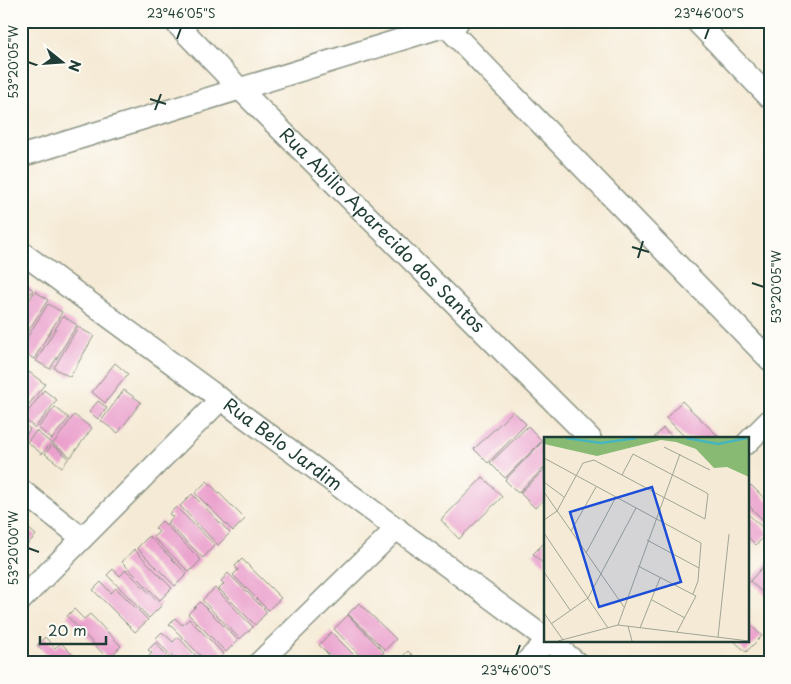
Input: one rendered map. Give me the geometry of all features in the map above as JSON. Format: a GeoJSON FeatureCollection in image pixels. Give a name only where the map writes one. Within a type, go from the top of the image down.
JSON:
{"type":"FeatureCollection","features":[{"type":"Feature","properties":{"kind":"street","name":"Rua Abilio Aparecido dos Santos"},"geometry":{"type":"LineString","coordinates":[[174,21],[589,437]]}},
{"type":"Feature","properties":{"kind":"street"},"geometry":{"type":"LineString","coordinates":[[696,21],[770,98]]}},
{"type":"Feature","properties":{"kind":"street"},"geometry":{"type":"LineString","coordinates":[[21,156],[452,23],[770,360]]}},
{"type":"Feature","properties":{"kind":"street","name":"Rua Belo Jardim"},"geometry":{"type":"LineString","coordinates":[[21,252],[544,637]]}},
{"type":"Feature","properties":{"kind":"street"},"geometry":{"type":"LineString","coordinates":[[21,600],[221,399]]}},
{"type":"Feature","properties":{"kind":"street"},"geometry":{"type":"LineString","coordinates":[[748,442],[770,420]]}},
{"type":"Feature","properties":{"kind":"street"},"geometry":{"type":"LineString","coordinates":[[21,490],[82,538]]}},
{"type":"Feature","properties":{"kind":"street"},"geometry":{"type":"LineString","coordinates":[[259,663],[397,528]]}},
{"type":"Feature","properties":{"kind":"street"},"geometry":{"type":"LineString","coordinates":[[525,663],[546,642]]}},
{"type":"Feature","properties":{"kind":"street"},"geometry":{"type":"LineString","coordinates":[[551,642],[577,663]]}},
{"type":"Feature","properties":{"kind":"building"},"geometry":{"type":"Polygon","coordinates":[[[21,281],[33,290],[21,308],[21,281]]]}},
{"type":"Feature","properties":{"kind":"building"},"geometry":{"type":"Polygon","coordinates":[[[35,291],[48,300],[21,342],[21,313],[35,291]]]}},
{"type":"Feature","properties":{"kind":"building"},"geometry":{"type":"Polygon","coordinates":[[[48,304],[62,312],[34,359],[21,351],[21,347],[48,304]]]}},
{"type":"Feature","properties":{"kind":"building"},"geometry":{"type":"Polygon","coordinates":[[[63,316],[77,325],[50,369],[36,361],[63,316]]]}},
{"type":"Feature","properties":{"kind":"building"},"geometry":{"type":"Polygon","coordinates":[[[78,327],[94,336],[70,377],[54,368],[78,327]]]}},
{"type":"Feature","properties":{"kind":"building"},"geometry":{"type":"Polygon","coordinates":[[[115,363],[128,374],[105,403],[92,392],[115,363]]]}},
{"type":"Feature","properties":{"kind":"building"},"geometry":{"type":"Polygon","coordinates":[[[29,372],[45,384],[21,414],[21,381],[29,372]]]}},
{"type":"Feature","properties":{"kind":"building"},"geometry":{"type":"Polygon","coordinates":[[[44,390],[57,400],[35,428],[23,418],[44,390]]]}},
{"type":"Feature","properties":{"kind":"building"},"geometry":{"type":"Polygon","coordinates":[[[124,390],[141,402],[118,433],[101,421],[124,390]]]}},
{"type":"Feature","properties":{"kind":"building"},"geometry":{"type":"Polygon","coordinates":[[[98,401],[107,408],[98,419],[89,412],[98,401]]]}},
{"type":"Feature","properties":{"kind":"building"},"geometry":{"type":"Polygon","coordinates":[[[682,401],[718,436],[685,437],[666,418],[682,401]]]}},
{"type":"Feature","properties":{"kind":"building"},"geometry":{"type":"Polygon","coordinates":[[[55,407],[69,418],[52,439],[38,428],[55,407]]]}},
{"type":"Feature","properties":{"kind":"building"},"geometry":{"type":"Polygon","coordinates":[[[513,411],[526,424],[488,463],[474,449],[513,411]]]}},
{"type":"Feature","properties":{"kind":"building"},"geometry":{"type":"Polygon","coordinates":[[[74,415],[92,428],[71,457],[53,444],[74,415]]]}},
{"type":"Feature","properties":{"kind":"building"},"geometry":{"type":"Polygon","coordinates":[[[21,422],[30,429],[23,440],[21,439],[21,422]]]}},
{"type":"Feature","properties":{"kind":"building"},"geometry":{"type":"Polygon","coordinates":[[[528,426],[542,441],[505,478],[490,463],[528,426]]]}},
{"type":"Feature","properties":{"kind":"building"},"geometry":{"type":"Polygon","coordinates":[[[663,428],[673,437],[655,437],[663,428]]]}},
{"type":"Feature","properties":{"kind":"building"},"geometry":{"type":"Polygon","coordinates":[[[36,431],[51,443],[42,454],[27,442],[36,431]]]}},
{"type":"Feature","properties":{"kind":"building"},"geometry":{"type":"Polygon","coordinates":[[[544,442],[544,468],[518,493],[505,480],[544,442]]]}},
{"type":"Feature","properties":{"kind":"building"},"geometry":{"type":"Polygon","coordinates":[[[52,445],[69,458],[62,467],[45,454],[52,445]]]}},
{"type":"Feature","properties":{"kind":"building"},"geometry":{"type":"Polygon","coordinates":[[[544,470],[544,500],[535,508],[520,493],[544,470]]]}},
{"type":"Feature","properties":{"kind":"building"},"geometry":{"type":"Polygon","coordinates":[[[483,477],[502,497],[459,539],[441,520],[483,477]]]}},
{"type":"Feature","properties":{"kind":"building"},"geometry":{"type":"Polygon","coordinates":[[[207,481],[245,519],[233,531],[195,493],[207,481]]]}},
{"type":"Feature","properties":{"kind":"building"},"geometry":{"type":"Polygon","coordinates":[[[751,485],[770,504],[770,527],[748,505],[748,488],[751,485]]]}},
{"type":"Feature","properties":{"kind":"building"},"geometry":{"type":"Polygon","coordinates":[[[192,494],[230,533],[218,545],[180,506],[192,494]]]}},
{"type":"Feature","properties":{"kind":"building"},"geometry":{"type":"Polygon","coordinates":[[[176,507],[215,545],[203,558],[167,523],[173,517],[169,514],[176,507]]]}},
{"type":"Feature","properties":{"kind":"building"},"geometry":{"type":"Polygon","coordinates":[[[748,514],[768,533],[756,545],[748,537],[748,514]]]}},
{"type":"Feature","properties":{"kind":"building"},"geometry":{"type":"Polygon","coordinates":[[[162,521],[201,560],[189,572],[153,537],[159,532],[155,528],[162,521]]]}},
{"type":"Feature","properties":{"kind":"building"},"geometry":{"type":"Polygon","coordinates":[[[21,522],[36,535],[24,548],[21,546],[21,522]]]}},
{"type":"Feature","properties":{"kind":"building"},"geometry":{"type":"Polygon","coordinates":[[[149,536],[187,574],[175,586],[137,548],[149,536]]]}},
{"type":"Feature","properties":{"kind":"building"},"geometry":{"type":"Polygon","coordinates":[[[544,543],[544,564],[533,554],[544,543]]]}},
{"type":"Feature","properties":{"kind":"building"},"geometry":{"type":"Polygon","coordinates":[[[134,549],[172,588],[160,600],[122,562],[134,549]]]}},
{"type":"Feature","properties":{"kind":"building"},"geometry":{"type":"Polygon","coordinates":[[[242,559],[281,598],[268,610],[233,575],[238,570],[235,566],[242,559]]]}},
{"type":"Feature","properties":{"kind":"building"},"geometry":{"type":"Polygon","coordinates":[[[768,561],[770,563],[770,592],[766,596],[750,581],[768,561]]]}},
{"type":"Feature","properties":{"kind":"building"},"geometry":{"type":"Polygon","coordinates":[[[113,569],[120,576],[126,570],[162,605],[149,618],[107,575],[113,569]]]}},
{"type":"Feature","properties":{"kind":"building"},"geometry":{"type":"Polygon","coordinates":[[[228,573],[267,612],[255,625],[219,589],[224,584],[221,581],[228,573]]]}},
{"type":"Feature","properties":{"kind":"building"},"geometry":{"type":"Polygon","coordinates":[[[101,582],[111,593],[116,588],[148,620],[135,632],[93,590],[101,582]]]}},
{"type":"Feature","properties":{"kind":"building"},"geometry":{"type":"Polygon","coordinates":[[[215,588],[253,627],[240,639],[202,600],[215,588]]]}},
{"type":"Feature","properties":{"kind":"building"},"geometry":{"type":"Polygon","coordinates":[[[200,602],[238,640],[226,652],[188,614],[200,602]]]}},
{"type":"Feature","properties":{"kind":"building"},"geometry":{"type":"Polygon","coordinates":[[[359,603],[396,639],[385,650],[348,614],[359,603]]]}},
{"type":"Feature","properties":{"kind":"building"},"geometry":{"type":"Polygon","coordinates":[[[74,609],[84,619],[90,614],[121,646],[108,659],[67,616],[74,609]]]}},
{"type":"Feature","properties":{"kind":"building"},"geometry":{"type":"Polygon","coordinates":[[[348,615],[384,652],[373,663],[367,663],[334,629],[348,615]]]}},
{"type":"Feature","properties":{"kind":"building"},"geometry":{"type":"Polygon","coordinates":[[[175,618],[182,625],[189,619],[224,654],[215,663],[208,663],[169,624],[175,618]]]}},
{"type":"Feature","properties":{"kind":"building"},"geometry":{"type":"Polygon","coordinates":[[[748,623],[762,636],[746,652],[735,642],[748,642],[748,623]]]}},
{"type":"Feature","properties":{"kind":"building"},"geometry":{"type":"Polygon","coordinates":[[[162,632],[173,642],[178,637],[203,663],[178,663],[155,639],[162,632]]]}},
{"type":"Feature","properties":{"kind":"building"},"geometry":{"type":"Polygon","coordinates":[[[331,632],[362,663],[337,663],[319,645],[331,632]]]}},
{"type":"Feature","properties":{"kind":"building"},"geometry":{"type":"Polygon","coordinates":[[[45,637],[55,648],[61,643],[81,663],[55,663],[37,645],[45,637]]]}},
{"type":"Feature","properties":{"kind":"building"},"geometry":{"type":"Polygon","coordinates":[[[155,643],[175,663],[151,663],[146,659],[152,653],[148,650],[155,643]]]}},
{"type":"Feature","properties":{"kind":"building"},"geometry":{"type":"Polygon","coordinates":[[[408,651],[420,663],[399,663],[398,661],[408,651]]]}}]}
